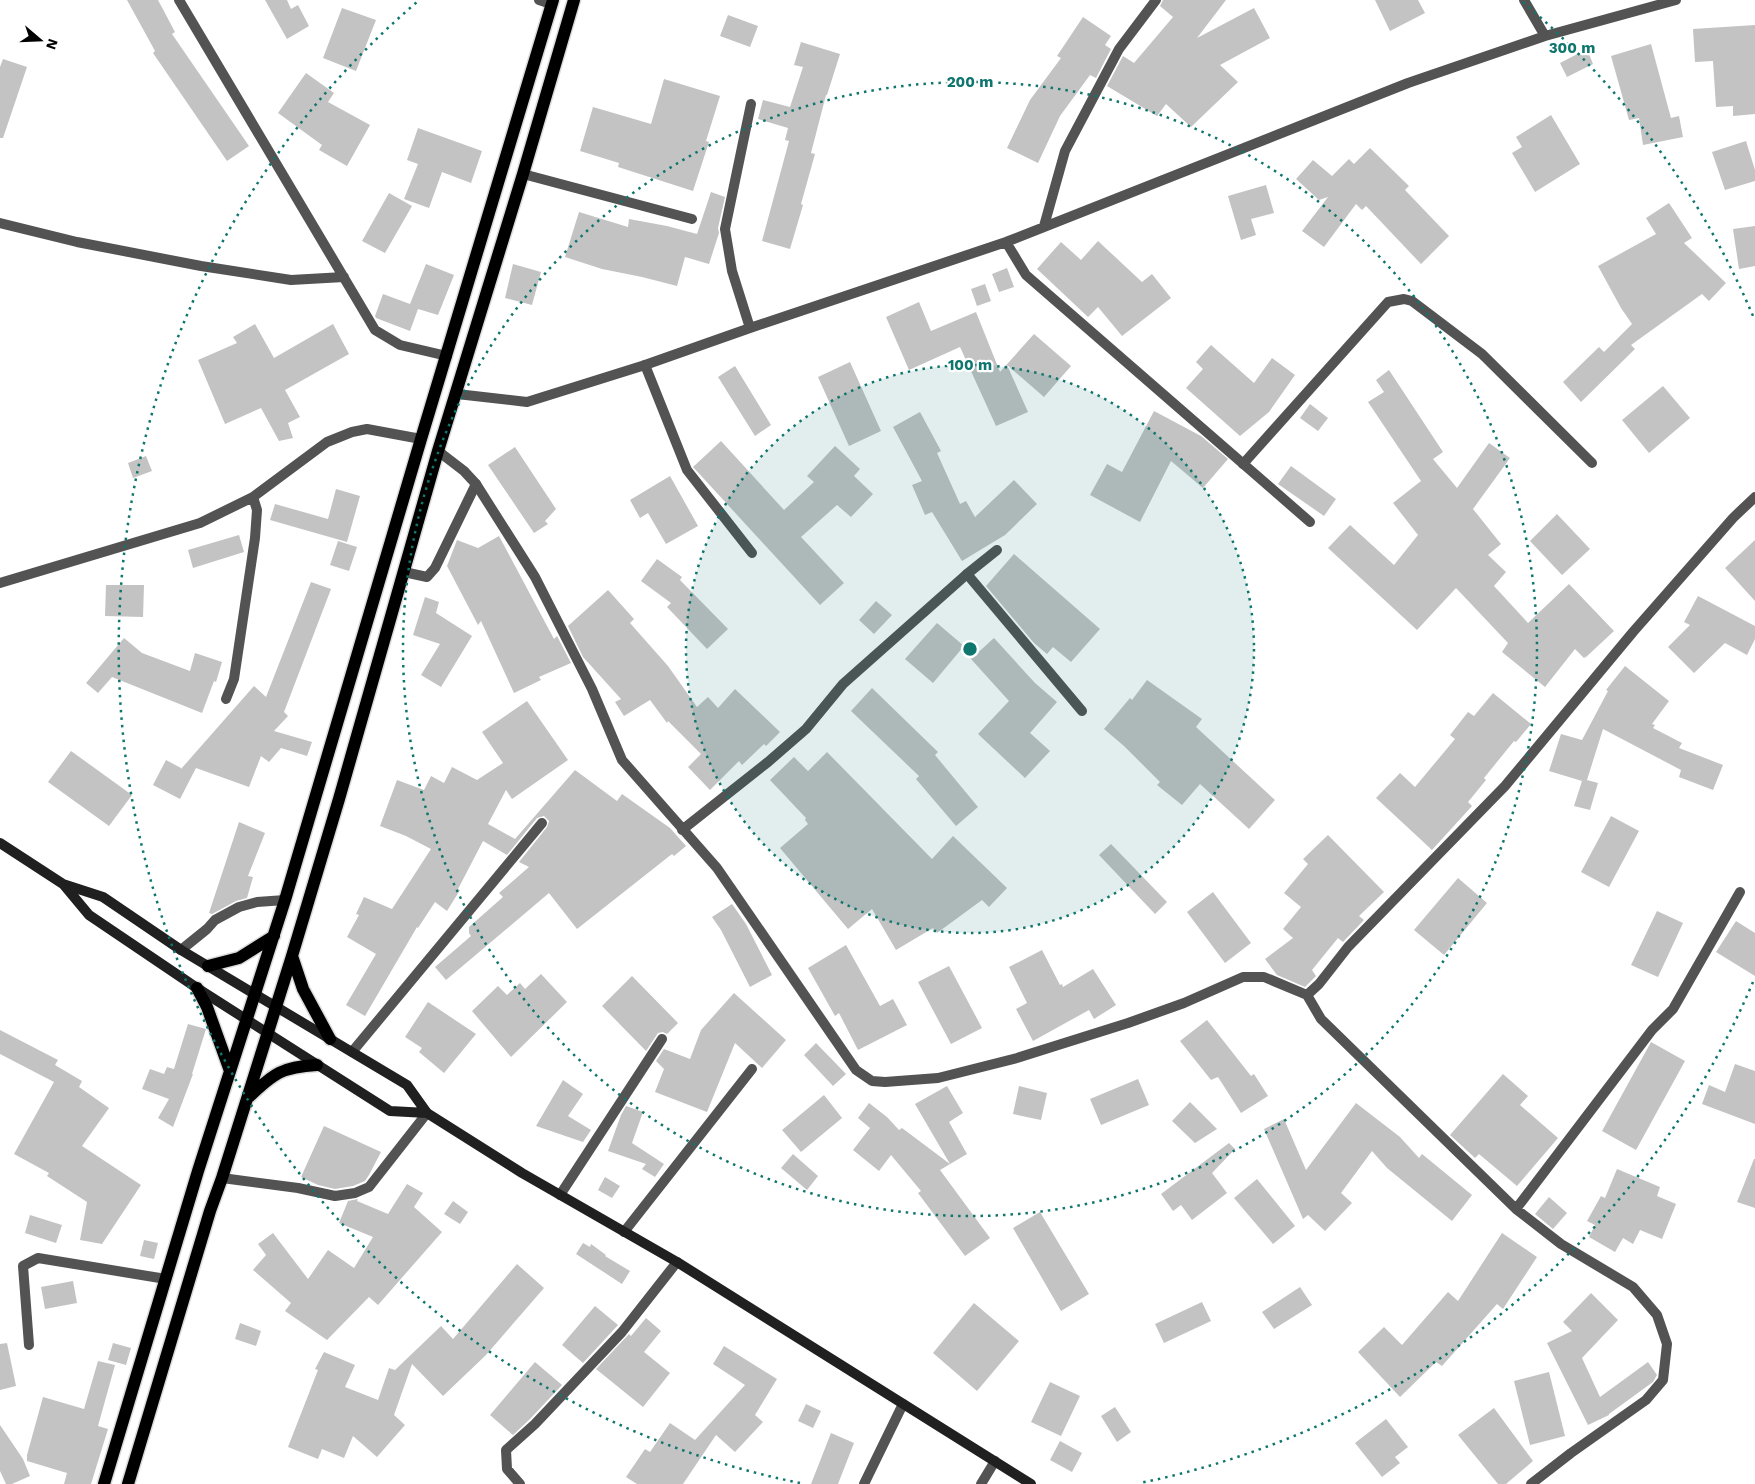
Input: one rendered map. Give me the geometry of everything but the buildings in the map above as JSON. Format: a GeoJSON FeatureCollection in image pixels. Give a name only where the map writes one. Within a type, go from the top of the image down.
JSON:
{"type":"FeatureCollection","features":[{"type":"Feature","properties":{"kind":"main road"},"geometry":{"type":"LineString","coordinates":[[128,1484],[207,1220],[292,956],[438,452],[574,0]]}},
{"type":"Feature","properties":{"kind":"main road"},"geometry":{"type":"LineString","coordinates":[[104,1484],[230,1071],[285,900],[446,356],[548,1]]}},
{"type":"Feature","properties":{"kind":"main road"},"geometry":{"type":"LineString","coordinates":[[0,843],[63,884],[103,897],[181,950],[407,1085],[427,1113],[560,1195],[677,1262],[1031,1484]]}},
{"type":"Feature","properties":{"kind":"main road"},"geometry":{"type":"LineString","coordinates":[[63,884],[89,915],[246,1020],[390,1111],[427,1113]]}},
{"type":"Feature","properties":{"kind":"main road"},"geometry":{"type":"LineString","coordinates":[[208,966],[239,958],[274,936]]}},
{"type":"Feature","properties":{"kind":"main road"},"geometry":{"type":"LineString","coordinates":[[292,956],[303,989],[330,1039]]}},
{"type":"Feature","properties":{"kind":"main road"},"geometry":{"type":"LineString","coordinates":[[197,988],[230,1071]]}},
{"type":"Feature","properties":{"kind":"main road"},"geometry":{"type":"LineString","coordinates":[[247,1099],[270,1077],[294,1066],[317,1065]]}},
{"type":"Feature","properties":{"kind":"street"},"geometry":{"type":"LineString","coordinates":[[178,0],[375,330],[400,345],[446,356]]}},
{"type":"Feature","properties":{"kind":"street"},"geometry":{"type":"LineString","coordinates":[[1044,226],[1065,151],[1119,49],[1156,0]]}},
{"type":"Feature","properties":{"kind":"street"},"geometry":{"type":"LineString","coordinates":[[1524,0],[1545,36]]}},
{"type":"Feature","properties":{"kind":"street"},"geometry":{"type":"LineString","coordinates":[[457,394],[527,402],[645,365],[1006,242],[1408,83],[1545,36],[1676,0]]}},
{"type":"Feature","properties":{"kind":"street"},"geometry":{"type":"LineString","coordinates":[[750,328],[732,271],[725,229],[751,104]]}},
{"type":"Feature","properties":{"kind":"street"},"geometry":{"type":"LineString","coordinates":[[523,174],[692,219]]}},
{"type":"Feature","properties":{"kind":"street"},"geometry":{"type":"LineString","coordinates":[[0,224],[77,242],[201,266],[291,280],[344,277]]}},
{"type":"Feature","properties":{"kind":"street"},"geometry":{"type":"LineString","coordinates":[[1006,242],[1026,275],[1310,522]]}},
{"type":"Feature","properties":{"kind":"street"},"geometry":{"type":"LineString","coordinates":[[1243,464],[1388,302],[1395,299],[1412,301],[1482,354],[1592,463]]}},
{"type":"Feature","properties":{"kind":"street"},"geometry":{"type":"LineString","coordinates":[[645,365],[687,470],[752,553]]}},
{"type":"Feature","properties":{"kind":"street"},"geometry":{"type":"LineString","coordinates":[[0,583],[200,523],[253,497],[327,442],[352,432],[367,429],[421,439]]}},
{"type":"Feature","properties":{"kind":"street"},"geometry":{"type":"LineString","coordinates":[[438,452],[464,471],[476,484],[535,577],[592,689],[622,760],[717,868],[856,1070],[872,1081],[885,1082],[938,1078],[1017,1058],[1128,1023],[1184,1003],[1242,977],[1264,977],[1307,995],[1322,1019],[1516,1209],[1560,1244],[1633,1287],[1656,1315],[1667,1344],[1663,1380],[1646,1400],[1531,1484]]}},
{"type":"Feature","properties":{"kind":"street"},"geometry":{"type":"LineString","coordinates":[[404,572],[427,577],[435,568],[476,484]]}},
{"type":"Feature","properties":{"kind":"street"},"geometry":{"type":"LineString","coordinates":[[226,699],[234,679],[254,547],[257,510],[253,497]]}},
{"type":"Feature","properties":{"kind":"street"},"geometry":{"type":"LineString","coordinates":[[1307,995],[1319,984],[1348,947],[1504,786],[1633,632],[1733,518],[1755,497]]}},
{"type":"Feature","properties":{"kind":"street"},"geometry":{"type":"LineString","coordinates":[[682,830],[768,762],[806,729],[843,684],[967,574],[997,550]]}},
{"type":"Feature","properties":{"kind":"street"},"geometry":{"type":"LineString","coordinates":[[967,574],[1082,711]]}},
{"type":"Feature","properties":{"kind":"street"},"geometry":{"type":"LineString","coordinates":[[352,1052],[542,823]]}},
{"type":"Feature","properties":{"kind":"street"},"geometry":{"type":"LineString","coordinates":[[1516,1209],[1652,1030],[1674,1009],[1740,892]]}},
{"type":"Feature","properties":{"kind":"street"},"geometry":{"type":"LineString","coordinates":[[181,950],[215,920],[239,907],[257,902],[285,900]]}},
{"type":"Feature","properties":{"kind":"street"},"geometry":{"type":"LineString","coordinates":[[560,1195],[662,1039]]}},
{"type":"Feature","properties":{"kind":"street"},"geometry":{"type":"LineString","coordinates":[[624,1232],[752,1069]]}},
{"type":"Feature","properties":{"kind":"street"},"geometry":{"type":"LineString","coordinates":[[222,1178],[298,1188],[335,1196],[355,1192],[369,1187],[427,1113]]}},
{"type":"Feature","properties":{"kind":"street"},"geometry":{"type":"LineString","coordinates":[[29,1345],[23,1266],[38,1258],[166,1278]]}},
{"type":"Feature","properties":{"kind":"street"},"geometry":{"type":"LineString","coordinates":[[520,1484],[506,1469],[506,1450],[535,1424],[622,1332],[677,1262]]}},
{"type":"Feature","properties":{"kind":"street"},"geometry":{"type":"LineString","coordinates":[[864,1484],[903,1404]]}},
{"type":"Feature","properties":{"kind":"street"},"geometry":{"type":"LineString","coordinates":[[981,1484],[995,1461]]}}]}
